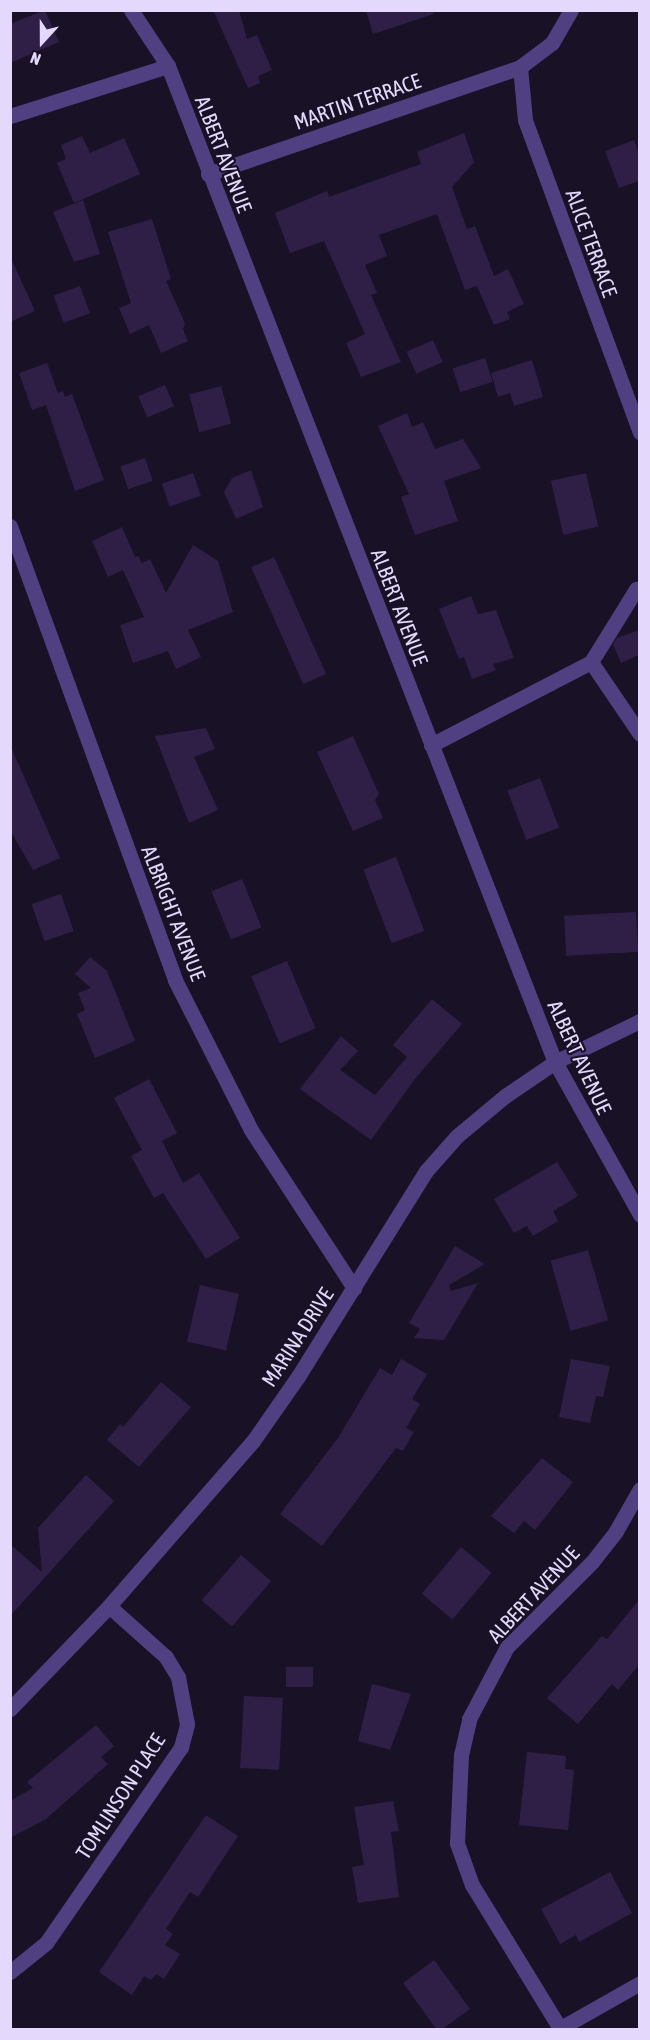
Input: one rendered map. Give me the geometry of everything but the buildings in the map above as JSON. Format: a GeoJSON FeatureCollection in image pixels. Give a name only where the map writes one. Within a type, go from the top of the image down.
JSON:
{"type":"FeatureCollection","features":[{"type":"Feature","properties":{"kind":"street","name":"ALBERT AVENUE"},"geometry":{"type":"LineString","coordinates":[[130,10],[168,66],[208,174],[555,1062],[639,1215]]}},
{"type":"Feature","properties":{"kind":"street","name":"MARTIN TERRACE"},"geometry":{"type":"LineString","coordinates":[[208,174],[520,67],[552,43],[571,10]]}},
{"type":"Feature","properties":{"kind":"street"},"geometry":{"type":"LineString","coordinates":[[10,116],[168,66]]}},
{"type":"Feature","properties":{"kind":"street","name":"ALICE TERRACE"},"geometry":{"type":"LineString","coordinates":[[520,67],[525,120],[639,432]]}},
{"type":"Feature","properties":{"kind":"street","name":"ALBRIGHT AVENUE"},"geometry":{"type":"LineString","coordinates":[[10,526],[175,980],[251,1130],[354,1288]]}},
{"type":"Feature","properties":{"kind":"street"},"geometry":{"type":"LineString","coordinates":[[431,745],[591,662],[636,589]]}},
{"type":"Feature","properties":{"kind":"street"},"geometry":{"type":"LineString","coordinates":[[591,662],[639,734]]}},
{"type":"Feature","properties":{"kind":"street","name":"MARINA DRIVE"},"geometry":{"type":"LineString","coordinates":[[10,1710],[109,1606],[253,1441],[354,1288],[426,1171],[457,1136],[505,1096],[555,1062],[639,1021]]}},
{"type":"Feature","properties":{"kind":"street","name":"ALBERT AVENUE"},"geometry":{"type":"LineString","coordinates":[[560,2029],[472,1885],[457,1843],[461,1755],[469,1719],[507,1647],[592,1562],[616,1530],[639,1489]]}},
{"type":"Feature","properties":{"kind":"street","name":"TOMLINSON PLACE"},"geometry":{"type":"LineString","coordinates":[[10,1972],[46,1943],[181,1747],[184,1736],[186,1715],[178,1677],[166,1657],[109,1606]]}},
{"type":"Feature","properties":{"kind":"street"},"geometry":{"type":"LineString","coordinates":[[560,2029],[639,1983]]}}]}
